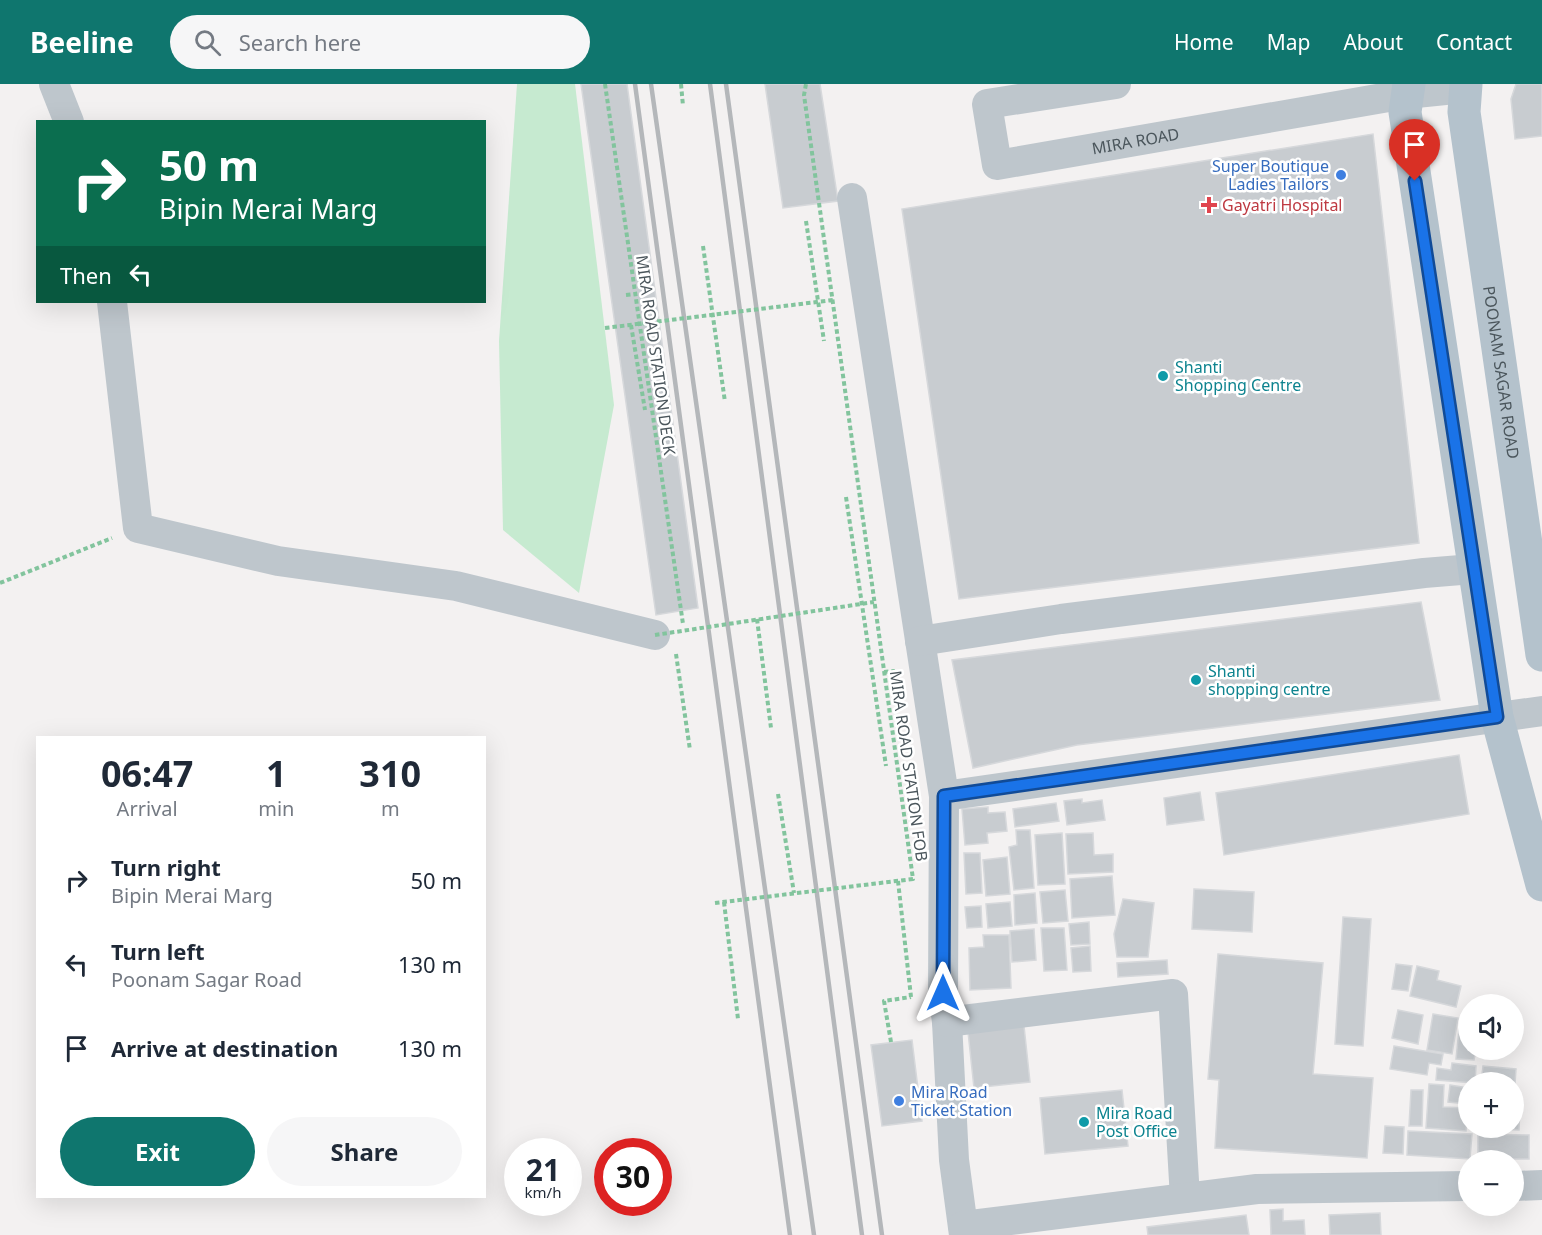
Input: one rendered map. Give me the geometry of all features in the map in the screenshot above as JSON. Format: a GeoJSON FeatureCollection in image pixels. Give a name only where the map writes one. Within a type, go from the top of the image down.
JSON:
{"type":"FeatureCollection","features":[{"type":"Feature","properties":{"kind":"main road","name":"POONAM SAGAR ROAD"},"geometry":{"type":"LineString","coordinates":[[1466,86],[1464,112],[1540,622],[1542,656]]}},
{"type":"Feature","properties":{"kind":"main road"},"geometry":{"type":"LineString","coordinates":[[1408,89],[1405,112],[1497,717],[1542,885]]}},
{"type":"Feature","properties":{"kind":"street"},"geometry":{"type":"LineString","coordinates":[[54,84],[68,120]]}},
{"type":"Feature","properties":{"kind":"street","name":"MIRA ROAD"},"geometry":{"type":"LineString","coordinates":[[1116,84],[987,104],[997,165],[1408,89],[1466,86]]}},
{"type":"Feature","properties":{"kind":"street"},"geometry":{"type":"LineString","coordinates":[[852,198],[944,796],[945,1008],[954,1160],[964,1230],[1257,1189],[1458,1186]]}},
{"type":"Feature","properties":{"kind":"street"},"geometry":{"type":"LineString","coordinates":[[112,303],[138,528],[278,561],[456,586],[663,633]]}},
{"type":"Feature","properties":{"kind":"street"},"geometry":{"type":"LineString","coordinates":[[920,641],[1061,618],[1424,573],[1473,569]]}},
{"type":"Feature","properties":{"kind":"street"},"geometry":{"type":"LineString","coordinates":[[944,796],[1542,711]]}},
{"type":"Feature","properties":{"kind":"street"},"geometry":{"type":"LineString","coordinates":[[945,1008],[1173,994],[1185,1198]]}},
{"type":"Feature","properties":{"kind":"street"},"geometry":{"type":"LineString","coordinates":[[1524,1186],[1542,1185]]}},
{"type":"Feature","properties":{"kind":"path","name":"MIRA ROAD STATION DECK"},"geometry":{"type":"LineString","coordinates":[[605,84],[684,630]]}},
{"type":"Feature","properties":{"kind":"path"},"geometry":{"type":"LineString","coordinates":[[681,84],[683,106]]}},
{"type":"Feature","properties":{"kind":"path","name":"MIRA ROAD STATION FOB"},"geometry":{"type":"LineString","coordinates":[[715,903],[913,879],[804,95],[806,84]]}},
{"type":"Feature","properties":{"kind":"path"},"geometry":{"type":"LineString","coordinates":[[806,221],[824,341]]}},
{"type":"Feature","properties":{"kind":"path"},"geometry":{"type":"LineString","coordinates":[[703,246],[725,402]]}},
{"type":"Feature","properties":{"kind":"path"},"geometry":{"type":"LineString","coordinates":[[627,295],[636,294]]}},
{"type":"Feature","properties":{"kind":"path"},"geometry":{"type":"LineString","coordinates":[[604,328],[833,300]]}},
{"type":"Feature","properties":{"kind":"path"},"geometry":{"type":"LineString","coordinates":[[632,325],[645,410]]}},
{"type":"Feature","properties":{"kind":"path"},"geometry":{"type":"LineString","coordinates":[[846,497],[886,766]]}},
{"type":"Feature","properties":{"kind":"path"},"geometry":{"type":"LineString","coordinates":[[0,583],[138,528]]}},
{"type":"Feature","properties":{"kind":"path"},"geometry":{"type":"LineString","coordinates":[[690,750],[663,633],[874,602]]}},
{"type":"Feature","properties":{"kind":"path"},"geometry":{"type":"LineString","coordinates":[[757,620],[771,729]]}},
{"type":"Feature","properties":{"kind":"path"},"geometry":{"type":"LineString","coordinates":[[884,672],[895,671]]}},
{"type":"Feature","properties":{"kind":"path"},"geometry":{"type":"LineString","coordinates":[[778,794],[794,893]]}},
{"type":"Feature","properties":{"kind":"path"},"geometry":{"type":"LineString","coordinates":[[898,881],[911,997]]}},
{"type":"Feature","properties":{"kind":"path"},"geometry":{"type":"LineString","coordinates":[[724,902],[738,1018]]}},
{"type":"Feature","properties":{"kind":"path"},"geometry":{"type":"LineString","coordinates":[[891,1042],[884,1001],[911,997],[945,1008]]}},
{"type":"Feature","properties":{"kind":"green space"},"geometry":{"type":"Polygon","coordinates":[[[517,84],[575,84],[614,405],[579,593],[503,530],[499,341],[517,84]]]}},
{"type":"Feature","properties":{"kind":"building"},"geometry":{"type":"Polygon","coordinates":[[[581,84],[627,84],[698,608],[656,615],[581,84]]]}},
{"type":"Feature","properties":{"kind":"building"},"geometry":{"type":"Polygon","coordinates":[[[765,84],[820,84],[838,201],[783,208],[765,84]]]}},
{"type":"Feature","properties":{"kind":"building"},"geometry":{"type":"Polygon","coordinates":[[[1516,84],[1542,84],[1542,136],[1515,139],[1511,99],[1516,84]]]}},
{"type":"Feature","properties":{"kind":"building","name":"Shanti Shopping Centre"},"geometry":{"type":"Polygon","coordinates":[[[1373,134],[1419,543],[959,599],[902,209],[1373,134]]]}},
{"type":"Feature","properties":{"kind":"building","name":"Shanti shopping centre"},"geometry":{"type":"Polygon","coordinates":[[[1421,602],[1440,700],[1077,745],[973,768],[952,660],[1421,602]]]}},
{"type":"Feature","properties":{"kind":"building"},"geometry":{"type":"Polygon","coordinates":[[[1459,755],[1469,814],[1224,855],[1216,793],[1459,755]]]}},
{"type":"Feature","properties":{"kind":"building"},"geometry":{"type":"Polygon","coordinates":[[[1200,792],[1204,820],[1167,825],[1164,798],[1200,792]]]}},
{"type":"Feature","properties":{"kind":"building"},"geometry":{"type":"Polygon","coordinates":[[[1082,799],[1082,803],[1102,800],[1105,820],[1067,825],[1064,801],[1082,799]]]}},
{"type":"Feature","properties":{"kind":"building"},"geometry":{"type":"Polygon","coordinates":[[[1056,803],[1059,821],[1015,827],[1013,809],[1056,803]]]}},
{"type":"Feature","properties":{"kind":"building"},"geometry":{"type":"Polygon","coordinates":[[[988,807],[988,813],[1005,812],[1007,831],[987,833],[988,843],[965,845],[962,809],[988,807]]]}},
{"type":"Feature","properties":{"kind":"building"},"geometry":{"type":"Polygon","coordinates":[[[1016,830],[1030,830],[1034,888],[1014,890],[1009,847],[1017,845],[1016,830]]]}},
{"type":"Feature","properties":{"kind":"building"},"geometry":{"type":"Polygon","coordinates":[[[1062,833],[1065,884],[1038,885],[1035,835],[1062,833]]]}},
{"type":"Feature","properties":{"kind":"building"},"geometry":{"type":"Polygon","coordinates":[[[1093,833],[1094,855],[1113,854],[1113,872],[1068,874],[1066,834],[1093,833]]]}},
{"type":"Feature","properties":{"kind":"building"},"geometry":{"type":"Polygon","coordinates":[[[964,853],[980,853],[982,893],[966,894],[964,853]]]}},
{"type":"Feature","properties":{"kind":"building"},"geometry":{"type":"Polygon","coordinates":[[[1007,857],[1010,894],[986,896],[983,860],[1007,857]]]}},
{"type":"Feature","properties":{"kind":"building"},"geometry":{"type":"Polygon","coordinates":[[[1112,876],[1115,915],[1072,918],[1070,879],[1112,876]]]}},
{"type":"Feature","properties":{"kind":"building"},"geometry":{"type":"Polygon","coordinates":[[[1194,889],[1254,892],[1252,932],[1192,929],[1194,889]]]}},
{"type":"Feature","properties":{"kind":"building"},"geometry":{"type":"Polygon","coordinates":[[[1065,890],[1068,921],[1043,923],[1040,892],[1065,890]]]}},
{"type":"Feature","properties":{"kind":"building"},"geometry":{"type":"Polygon","coordinates":[[[1035,893],[1037,923],[1015,925],[1014,895],[1035,893]]]}},
{"type":"Feature","properties":{"kind":"building"},"geometry":{"type":"Polygon","coordinates":[[[1123,899],[1154,903],[1148,957],[1117,957],[1114,934],[1123,899]]]}},
{"type":"Feature","properties":{"kind":"building"},"geometry":{"type":"Polygon","coordinates":[[[1010,902],[1012,926],[988,928],[986,904],[1010,902]]]}},
{"type":"Feature","properties":{"kind":"building"},"geometry":{"type":"Polygon","coordinates":[[[981,906],[982,927],[967,928],[965,907],[981,906]]]}},
{"type":"Feature","properties":{"kind":"building"},"geometry":{"type":"Polygon","coordinates":[[[1343,917],[1371,919],[1363,1046],[1335,1044],[1343,917]]]}},
{"type":"Feature","properties":{"kind":"building"},"geometry":{"type":"Polygon","coordinates":[[[1089,922],[1090,944],[1071,945],[1069,924],[1089,922]]]}},
{"type":"Feature","properties":{"kind":"building"},"geometry":{"type":"Polygon","coordinates":[[[1041,928],[1064,928],[1067,970],[1044,971],[1041,928]]]}},
{"type":"Feature","properties":{"kind":"building"},"geometry":{"type":"Polygon","coordinates":[[[1034,929],[1036,960],[1012,962],[1010,931],[1034,929]]]}},
{"type":"Feature","properties":{"kind":"building"},"geometry":{"type":"Polygon","coordinates":[[[983,935],[1009,935],[1011,988],[970,990],[969,948],[984,947],[983,935]]]}},
{"type":"Feature","properties":{"kind":"building"},"geometry":{"type":"Polygon","coordinates":[[[1090,946],[1091,971],[1073,972],[1071,948],[1090,946]]]}},
{"type":"Feature","properties":{"kind":"building"},"geometry":{"type":"Polygon","coordinates":[[[1218,954],[1323,963],[1313,1074],[1373,1078],[1367,1158],[1215,1148],[1219,1080],[1208,1079],[1218,954]]]}},
{"type":"Feature","properties":{"kind":"building"},"geometry":{"type":"Polygon","coordinates":[[[1167,960],[1168,974],[1118,977],[1117,963],[1167,960]]]}},
{"type":"Feature","properties":{"kind":"building"},"geometry":{"type":"Polygon","coordinates":[[[1396,964],[1412,966],[1408,991],[1392,989],[1396,964]]]}},
{"type":"Feature","properties":{"kind":"building"},"geometry":{"type":"Polygon","coordinates":[[[1417,966],[1439,971],[1437,980],[1461,986],[1456,1007],[1410,996],[1417,966]]]}},
{"type":"Feature","properties":{"kind":"building"},"geometry":{"type":"Polygon","coordinates":[[[1398,1010],[1423,1015],[1418,1044],[1392,1038],[1398,1010]]]}},
{"type":"Feature","properties":{"kind":"building"},"geometry":{"type":"Polygon","coordinates":[[[1433,1014],[1458,1018],[1452,1054],[1427,1050],[1433,1014]]]}},
{"type":"Feature","properties":{"kind":"building"},"geometry":{"type":"Polygon","coordinates":[[[1024,1026],[1030,1082],[974,1088],[968,1032],[1024,1026]]]}},
{"type":"Feature","properties":{"kind":"building"},"geometry":{"type":"Polygon","coordinates":[[[912,1040],[922,1121],[882,1126],[871,1045],[912,1040]]]}},
{"type":"Feature","properties":{"kind":"building"},"geometry":{"type":"Polygon","coordinates":[[[1394,1046],[1443,1054],[1441,1065],[1429,1063],[1427,1075],[1390,1069],[1394,1046]]]}},
{"type":"Feature","properties":{"kind":"building"},"geometry":{"type":"Polygon","coordinates":[[[1452,1063],[1476,1066],[1476,1072],[1458,1072],[1458,1082],[1436,1080],[1437,1068],[1451,1070],[1452,1063]]]}},
{"type":"Feature","properties":{"kind":"building"},"geometry":{"type":"Polygon","coordinates":[[[1483,1066],[1516,1069],[1516,1072],[1482,1072],[1483,1066]]]}},
{"type":"Feature","properties":{"kind":"building"},"geometry":{"type":"Polygon","coordinates":[[[1429,1084],[1444,1085],[1443,1107],[1458,1108],[1458,1130],[1426,1128],[1429,1084]]]}},
{"type":"Feature","properties":{"kind":"building"},"geometry":{"type":"Polygon","coordinates":[[[1450,1085],[1458,1086],[1458,1103],[1448,1102],[1450,1085]]]}},
{"type":"Feature","properties":{"kind":"building","name":"Mira Road Post Office"},"geometry":{"type":"Polygon","coordinates":[[[1122,1090],[1128,1146],[1045,1154],[1040,1098],[1122,1090]]]}},
{"type":"Feature","properties":{"kind":"building"},"geometry":{"type":"Polygon","coordinates":[[[1411,1090],[1423,1090],[1422,1126],[1409,1126],[1411,1090]]]}},
{"type":"Feature","properties":{"kind":"building"},"geometry":{"type":"Polygon","coordinates":[[[1385,1126],[1404,1127],[1403,1154],[1383,1153],[1385,1126]]]}},
{"type":"Feature","properties":{"kind":"building"},"geometry":{"type":"Polygon","coordinates":[[[1408,1131],[1458,1133],[1458,1138],[1472,1138],[1471,1150],[1458,1150],[1458,1158],[1407,1155],[1408,1131]]]}},
{"type":"Feature","properties":{"kind":"building"},"geometry":{"type":"Polygon","coordinates":[[[1524,1135],[1529,1135],[1529,1159],[1524,1159],[1524,1150],[1478,1150],[1478,1138],[1524,1138],[1524,1135]]]}},
{"type":"Feature","properties":{"kind":"building"},"geometry":{"type":"Polygon","coordinates":[[[1283,1209],[1283,1221],[1304,1220],[1305,1235],[1271,1235],[1270,1210],[1283,1209]]]}},
{"type":"Feature","properties":{"kind":"building"},"geometry":{"type":"Polygon","coordinates":[[[1380,1213],[1381,1235],[1330,1235],[1329,1215],[1380,1213]]]}},
{"type":"Feature","properties":{"kind":"building"},"geometry":{"type":"Polygon","coordinates":[[[1246,1215],[1249,1235],[1148,1235],[1147,1227],[1246,1215]]]}},
{"type":"Feature","properties":{"kind":"railway"},"geometry":{"type":"LineString","coordinates":[[635,84],[790,1235]]}},
{"type":"Feature","properties":{"kind":"railway"},"geometry":{"type":"LineString","coordinates":[[651,84],[814,1235]]}},
{"type":"Feature","properties":{"kind":"railway"},"geometry":{"type":"LineString","coordinates":[[710,84],[862,1235]]}},
{"type":"Feature","properties":{"kind":"railway"},"geometry":{"type":"LineString","coordinates":[[726,84],[882,1235]]}},
{"type":"Feature","properties":{"kind":"place","name":"Super Boutique Ladies Tailors"},"geometry":{"type":"Point","coordinates":[1341,175]}},
{"type":"Feature","properties":{"kind":"place","name":"Gayatri Hospital"},"geometry":{"type":"Point","coordinates":[1209,205]}},
{"type":"Feature","properties":{"kind":"place","name":"Shanti Shopping Centre"},"geometry":{"type":"Point","coordinates":[1163,376]}},
{"type":"Feature","properties":{"kind":"place","name":"Shanti shopping centre"},"geometry":{"type":"Point","coordinates":[1196,680]}},
{"type":"Feature","properties":{"kind":"place","name":"Mira Road Ticket Station"},"geometry":{"type":"Point","coordinates":[899,1101]}},
{"type":"Feature","properties":{"kind":"place","name":"Mira Road Post Office"},"geometry":{"type":"Point","coordinates":[1084,1122]}},
{"type":"Feature","properties":{"kind":"route"},"geometry":{"type":"LineString","coordinates":[[943,993],[944,796],[1497,717],[1415,181]]}}]}
